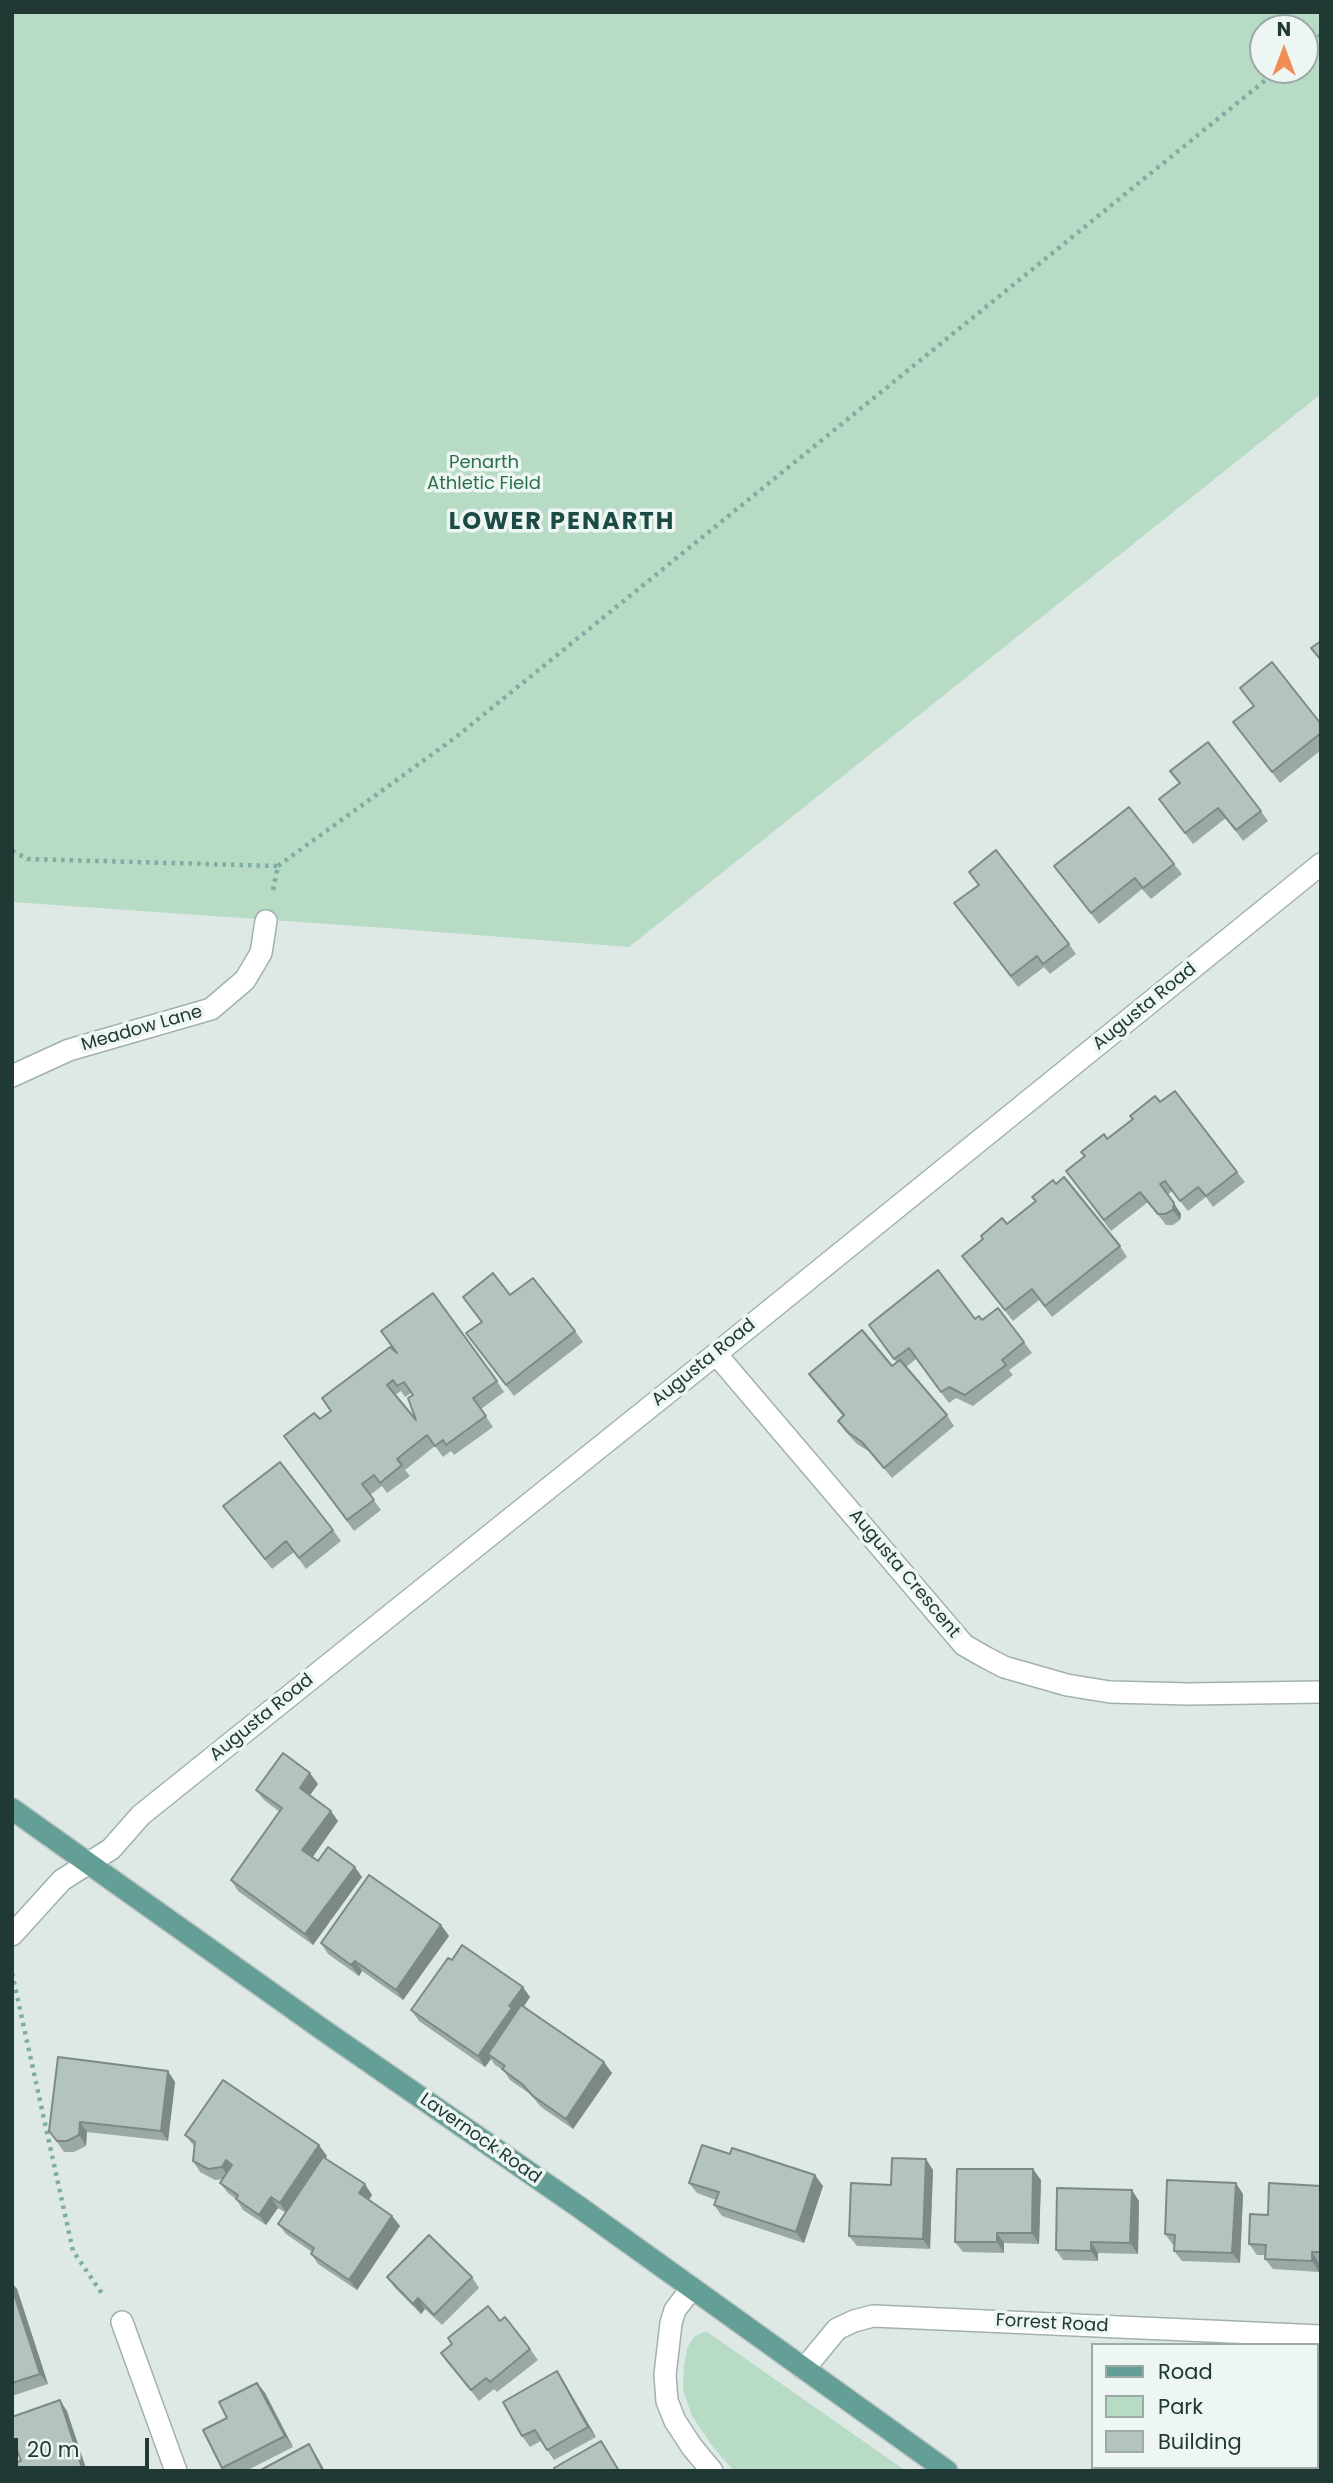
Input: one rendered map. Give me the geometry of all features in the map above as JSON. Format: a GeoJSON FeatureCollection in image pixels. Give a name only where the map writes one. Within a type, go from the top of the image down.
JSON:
{"type":"FeatureCollection","features":[{"type":"Feature","properties":{"kind":"main road","name":"Lavernock Road"},"geometry":{"type":"LineString","coordinates":[[12,1809],[326,2032],[579,2207],[947,2471]]}},
{"type":"Feature","properties":{"kind":"street","name":"Augusta Road"},"geometry":{"type":"LineString","coordinates":[[12,1935],[62,1880],[111,1849],[141,1815],[1321,864]]}},
{"type":"Feature","properties":{"kind":"street","name":"Meadow Lane"},"geometry":{"type":"LineString","coordinates":[[12,1076],[69,1050],[211,1009],[246,979],[261,953],[266,921]]}},
{"type":"Feature","properties":{"kind":"street","name":"Augusta Crescent"},"geometry":{"type":"LineString","coordinates":[[716,1354],[964,1645],[985,1657],[1004,1667],[1067,1685],[1110,1692],[1321,1692]]}},
{"type":"Feature","properties":{"kind":"street"},"geometry":{"type":"LineString","coordinates":[[691,2289],[675,2310],[671,2323],[665,2375],[667,2401],[675,2421],[712,2471]]}},
{"type":"Feature","properties":{"kind":"street","name":"Forrest Road"},"geometry":{"type":"LineString","coordinates":[[804,2369],[838,2329],[873,2316],[1321,2336]]}},
{"type":"Feature","properties":{"kind":"street"},"geometry":{"type":"LineString","coordinates":[[122,2322],[176,2471]]}},
{"type":"Feature","properties":{"kind":"path"},"geometry":{"type":"LineString","coordinates":[[12,851],[28,859],[278,866],[456,737],[1261,84]]}},
{"type":"Feature","properties":{"kind":"path"},"geometry":{"type":"LineString","coordinates":[[266,921],[278,866]]}},
{"type":"Feature","properties":{"kind":"path"},"geometry":{"type":"LineString","coordinates":[[12,1973],[73,2251],[122,2322]]}},
{"type":"Feature","properties":{"kind":"green space","name":"Penarth Athletic Field"},"geometry":{"type":"Polygon","coordinates":[[[12,12],[1321,12],[1321,394],[629,947],[12,902],[12,12]]]}},
{"type":"Feature","properties":{"kind":"green space"},"geometry":{"type":"Polygon","coordinates":[[[706,2331],[906,2471],[734,2471],[713,2447],[692,2416],[683,2390],[687,2348],[694,2337],[706,2331]]]}},
{"type":"Feature","properties":{"kind":"building"},"geometry":{"type":"Polygon","coordinates":[[[1321,641],[1321,660],[1311,648],[1321,641]]]}},
{"type":"Feature","properties":{"kind":"building"},"geometry":{"type":"Polygon","coordinates":[[[1272,662],[1321,724],[1321,733],[1272,772],[1233,722],[1254,706],[1240,688],[1272,662]]]}},
{"type":"Feature","properties":{"kind":"building"},"geometry":{"type":"Polygon","coordinates":[[[1208,742],[1261,811],[1236,830],[1218,808],[1185,833],[1159,799],[1180,783],[1170,771],[1208,742]]]}},
{"type":"Feature","properties":{"kind":"building"},"geometry":{"type":"Polygon","coordinates":[[[1129,807],[1174,864],[1143,888],[1135,878],[1091,913],[1054,866],[1129,807]]]}},
{"type":"Feature","properties":{"kind":"building"},"geometry":{"type":"Polygon","coordinates":[[[996,850],[1069,944],[1043,964],[1037,956],[1011,976],[954,903],[979,885],[969,872],[996,850]]]}},
{"type":"Feature","properties":{"kind":"building"},"geometry":{"type":"Polygon","coordinates":[[[1175,1091],[1237,1172],[1206,1196],[1198,1187],[1180,1201],[1165,1181],[1160,1184],[1174,1203],[1173,1210],[1158,1214],[1140,1192],[1104,1220],[1066,1171],[1085,1156],[1081,1152],[1104,1134],[1107,1139],[1133,1119],[1130,1116],[1155,1096],[1160,1102],[1175,1091]]]}},
{"type":"Feature","properties":{"kind":"building"},"geometry":{"type":"Polygon","coordinates":[[[1064,1177],[1120,1246],[1045,1306],[1032,1289],[1005,1310],[962,1256],[983,1239],[981,1236],[1002,1218],[1007,1224],[1036,1201],[1032,1197],[1053,1180],[1056,1184],[1064,1177]]]}},
{"type":"Feature","properties":{"kind":"building"},"geometry":{"type":"Polygon","coordinates":[[[938,1270],[975,1319],[979,1316],[982,1320],[998,1308],[1024,1342],[1002,1360],[1006,1365],[965,1395],[949,1387],[941,1392],[909,1348],[894,1359],[869,1325],[938,1270]]]}},
{"type":"Feature","properties":{"kind":"building"},"geometry":{"type":"Polygon","coordinates":[[[493,1273],[510,1295],[533,1278],[575,1331],[506,1385],[466,1333],[482,1322],[463,1297],[493,1273]]]}},
{"type":"Feature","properties":{"kind":"building"},"geometry":{"type":"Polygon","coordinates":[[[433,1293],[497,1381],[473,1398],[486,1416],[446,1445],[443,1440],[435,1446],[427,1435],[397,1459],[402,1465],[380,1483],[374,1475],[362,1484],[374,1500],[347,1520],[284,1436],[314,1413],[320,1419],[331,1411],[322,1398],[390,1347],[397,1353],[381,1331],[433,1293]],[[393,1380],[387,1385],[416,1420],[408,1398],[413,1395],[404,1382],[397,1386],[393,1380]]]}},
{"type":"Feature","properties":{"kind":"building"},"geometry":{"type":"Polygon","coordinates":[[[862,1330],[892,1366],[900,1360],[947,1415],[884,1468],[862,1442],[838,1421],[844,1415],[809,1374],[862,1330]]]}},
{"type":"Feature","properties":{"kind":"building"},"geometry":{"type":"Polygon","coordinates":[[[280,1462],[333,1530],[299,1558],[286,1541],[265,1559],[223,1506],[280,1462]]]}},
{"type":"Feature","properties":{"kind":"building"},"geometry":{"type":"Polygon","coordinates":[[[283,1753],[310,1773],[300,1788],[331,1811],[302,1850],[318,1861],[328,1847],[355,1867],[305,1934],[231,1880],[282,1808],[256,1790],[283,1753]]]}},
{"type":"Feature","properties":{"kind":"building"},"geometry":{"type":"Polygon","coordinates":[[[369,1875],[441,1925],[396,1990],[355,1961],[351,1965],[321,1943],[369,1875]]]}},
{"type":"Feature","properties":{"kind":"building"},"geometry":{"type":"Polygon","coordinates":[[[462,1945],[523,1987],[509,2006],[512,2008],[478,2056],[411,2010],[448,1958],[452,1960],[462,1945]]]}},
{"type":"Feature","properties":{"kind":"building"},"geometry":{"type":"Polygon","coordinates":[[[521,2005],[604,2062],[566,2119],[533,2096],[502,2069],[505,2066],[488,2054],[521,2005]]]}},
{"type":"Feature","properties":{"kind":"building"},"geometry":{"type":"Polygon","coordinates":[[[58,2057],[168,2071],[161,2131],[80,2122],[79,2135],[67,2141],[57,2141],[49,2131],[58,2057]]]}},
{"type":"Feature","properties":{"kind":"building"},"geometry":{"type":"Polygon","coordinates":[[[223,2080],[319,2145],[280,2203],[271,2197],[259,2215],[236,2199],[238,2195],[220,2183],[232,2165],[226,2160],[222,2167],[208,2169],[193,2161],[195,2142],[185,2135],[223,2080]]]}},
{"type":"Feature","properties":{"kind":"building"},"geometry":{"type":"Polygon","coordinates":[[[702,2145],[730,2154],[732,2148],[815,2175],[796,2232],[714,2205],[719,2192],[689,2183],[702,2145]]]}},
{"type":"Feature","properties":{"kind":"building"},"geometry":{"type":"Polygon","coordinates":[[[323,2157],[365,2184],[359,2193],[392,2216],[349,2280],[311,2254],[314,2248],[278,2224],[323,2157]]]}},
{"type":"Feature","properties":{"kind":"building"},"geometry":{"type":"Polygon","coordinates":[[[892,2158],[926,2159],[923,2239],[849,2236],[851,2183],[891,2185],[892,2158]]]}},
{"type":"Feature","properties":{"kind":"building"},"geometry":{"type":"Polygon","coordinates":[[[957,2169],[1033,2169],[1032,2233],[997,2233],[997,2242],[955,2242],[957,2169]]]}},
{"type":"Feature","properties":{"kind":"building"},"geometry":{"type":"Polygon","coordinates":[[[1167,2180],[1236,2183],[1232,2253],[1174,2251],[1175,2235],[1165,2234],[1167,2180]]]}},
{"type":"Feature","properties":{"kind":"building"},"geometry":{"type":"Polygon","coordinates":[[[1269,2183],[1321,2186],[1321,2252],[1312,2252],[1312,2261],[1265,2259],[1266,2245],[1249,2244],[1250,2214],[1268,2215],[1269,2183]]]}},
{"type":"Feature","properties":{"kind":"building"},"geometry":{"type":"Polygon","coordinates":[[[1057,2188],[1132,2190],[1130,2243],[1091,2242],[1091,2251],[1056,2250],[1057,2188]]]}},
{"type":"Feature","properties":{"kind":"building"},"geometry":{"type":"Polygon","coordinates":[[[429,2235],[472,2277],[434,2315],[418,2298],[413,2304],[387,2277],[429,2235]]]}},
{"type":"Feature","properties":{"kind":"building"},"geometry":{"type":"Polygon","coordinates":[[[12,2288],[40,2374],[12,2383],[12,2288]]]}},
{"type":"Feature","properties":{"kind":"building"},"geometry":{"type":"Polygon","coordinates":[[[488,2306],[500,2321],[505,2317],[530,2349],[490,2382],[486,2378],[471,2390],[441,2353],[452,2344],[448,2338],[488,2306]]]}},
{"type":"Feature","properties":{"kind":"building"},"geometry":{"type":"Polygon","coordinates":[[[557,2371],[588,2427],[547,2450],[535,2430],[522,2436],[503,2402],[557,2371]]]}},
{"type":"Feature","properties":{"kind":"building"},"geometry":{"type":"Polygon","coordinates":[[[257,2383],[285,2436],[222,2468],[203,2430],[227,2418],[219,2402],[257,2383]]]}},
{"type":"Feature","properties":{"kind":"building"},"geometry":{"type":"Polygon","coordinates":[[[60,2400],[83,2471],[12,2471],[12,2463],[21,2461],[12,2435],[12,2417],[60,2400]]]}},
{"type":"Feature","properties":{"kind":"building"},"geometry":{"type":"Polygon","coordinates":[[[601,2441],[619,2471],[555,2471],[554,2468],[601,2441]]]}},
{"type":"Feature","properties":{"kind":"building"},"geometry":{"type":"Polygon","coordinates":[[[309,2444],[323,2471],[259,2471],[309,2444]]]}},
{"type":"Feature","properties":{"kind":"district","name":"LOWER PENARTH"},"geometry":{"type":"Point","coordinates":[562,523]}}]}
